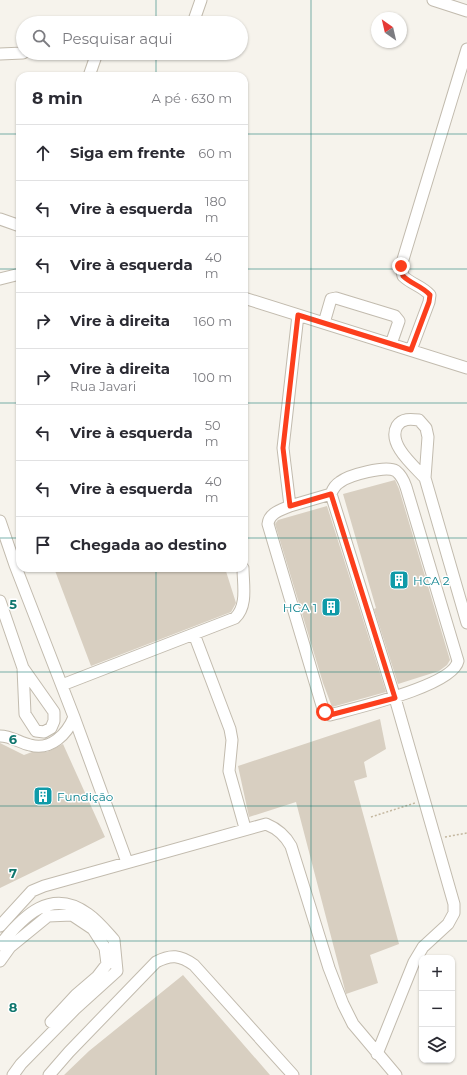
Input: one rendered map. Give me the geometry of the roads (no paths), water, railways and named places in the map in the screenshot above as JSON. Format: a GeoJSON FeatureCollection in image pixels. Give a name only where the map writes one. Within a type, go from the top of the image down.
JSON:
{"type":"FeatureCollection","features":[{"type":"Feature","properties":{"kind":"street"},"geometry":{"type":"LineString","coordinates":[[195,16],[201,0]]}},
{"type":"Feature","properties":{"kind":"street"},"geometry":{"type":"LineString","coordinates":[[432,0],[467,11]]}},
{"type":"Feature","properties":{"kind":"street"},"geometry":{"type":"LineString","coordinates":[[411,350],[429,302],[430,295],[425,289],[412,284],[403,276],[401,266],[467,49]]}},
{"type":"Feature","properties":{"kind":"street"},"geometry":{"type":"LineString","coordinates":[[0,54],[16,53]]}},
{"type":"Feature","properties":{"kind":"street"},"geometry":{"type":"LineString","coordinates":[[90,72],[95,60]]}},
{"type":"Feature","properties":{"kind":"street"},"geometry":{"type":"LineString","coordinates":[[0,219],[16,225]]}},
{"type":"Feature","properties":{"kind":"street"},"geometry":{"type":"LineString","coordinates":[[0,279],[16,275]]}},
{"type":"Feature","properties":{"kind":"street"},"geometry":{"type":"LineString","coordinates":[[324,323],[332,299],[336,298],[344,300],[398,319],[391,344]]}},
{"type":"Feature","properties":{"kind":"street"},"geometry":{"type":"LineString","coordinates":[[248,299],[467,368]]}},
{"type":"Feature","properties":{"kind":"street"},"geometry":{"type":"LineString","coordinates":[[290,506],[283,448],[298,315]]}},
{"type":"Feature","properties":{"kind":"street"},"geometry":{"type":"LineString","coordinates":[[425,478],[409,461],[396,443],[394,432],[398,424],[408,419],[419,420],[426,428],[428,437],[425,478],[467,623]]}},
{"type":"Feature","properties":{"kind":"street"},"geometry":{"type":"LineString","coordinates":[[331,494],[290,506],[272,515],[268,519],[268,524],[323,709],[330,715],[395,698],[442,678],[457,666],[458,661],[406,487],[396,471],[383,468],[341,481],[333,487],[331,494],[395,698],[454,904],[454,912],[448,924],[423,947],[414,962],[377,1054]]}},
{"type":"Feature","properties":{"kind":"street"},"geometry":{"type":"LineString","coordinates":[[0,521],[16,568]]}},
{"type":"Feature","properties":{"kind":"street"},"geometry":{"type":"LineString","coordinates":[[18,572],[62,685],[127,862]]}},
{"type":"Feature","properties":{"kind":"street"},"geometry":{"type":"LineString","coordinates":[[62,685],[236,618],[241,613],[243,604],[243,572]]}},
{"type":"Feature","properties":{"kind":"street"},"geometry":{"type":"LineString","coordinates":[[0,601],[23,668],[54,712],[54,721],[51,728],[44,732],[36,731],[25,714],[23,668]]}},
{"type":"Feature","properties":{"kind":"street"},"geometry":{"type":"LineString","coordinates":[[194,634],[230,729],[232,740],[229,771],[245,828]]}},
{"type":"Feature","properties":{"kind":"street"},"geometry":{"type":"LineString","coordinates":[[0,736],[32,746],[48,745],[64,735],[70,727],[74,717]]}},
{"type":"Feature","properties":{"kind":"street"},"geometry":{"type":"LineString","coordinates":[[0,926],[32,891],[61,879],[127,862],[245,828],[266,824],[277,828],[286,837],[291,846],[329,968],[343,1004],[353,1024],[396,1075]]}},
{"type":"Feature","properties":{"kind":"street"},"geometry":{"type":"LineString","coordinates":[[0,945],[22,920],[38,907],[67,903],[88,914],[114,940],[117,972],[75,1009],[21,1064],[13,1075]]}},
{"type":"Feature","properties":{"kind":"street"},"geometry":{"type":"LineString","coordinates":[[0,961],[10,948],[48,916],[72,915],[93,929],[105,948],[107,964],[97,977],[76,995],[4,1075]]}},
{"type":"Feature","properties":{"kind":"street"},"geometry":{"type":"LineString","coordinates":[[50,1075],[69,1052],[156,962],[174,955],[185,958],[194,964],[293,1075]]}},
{"type":"Feature","properties":{"kind":"place","name":"HCA 2"},"geometry":{"type":"Point","coordinates":[399,580]}},
{"type":"Feature","properties":{"kind":"place","name":"HCA 1"},"geometry":{"type":"Point","coordinates":[331,607]}},
{"type":"Feature","properties":{"kind":"place","name":"Fundição"},"geometry":{"type":"Point","coordinates":[43,796]}}]}
